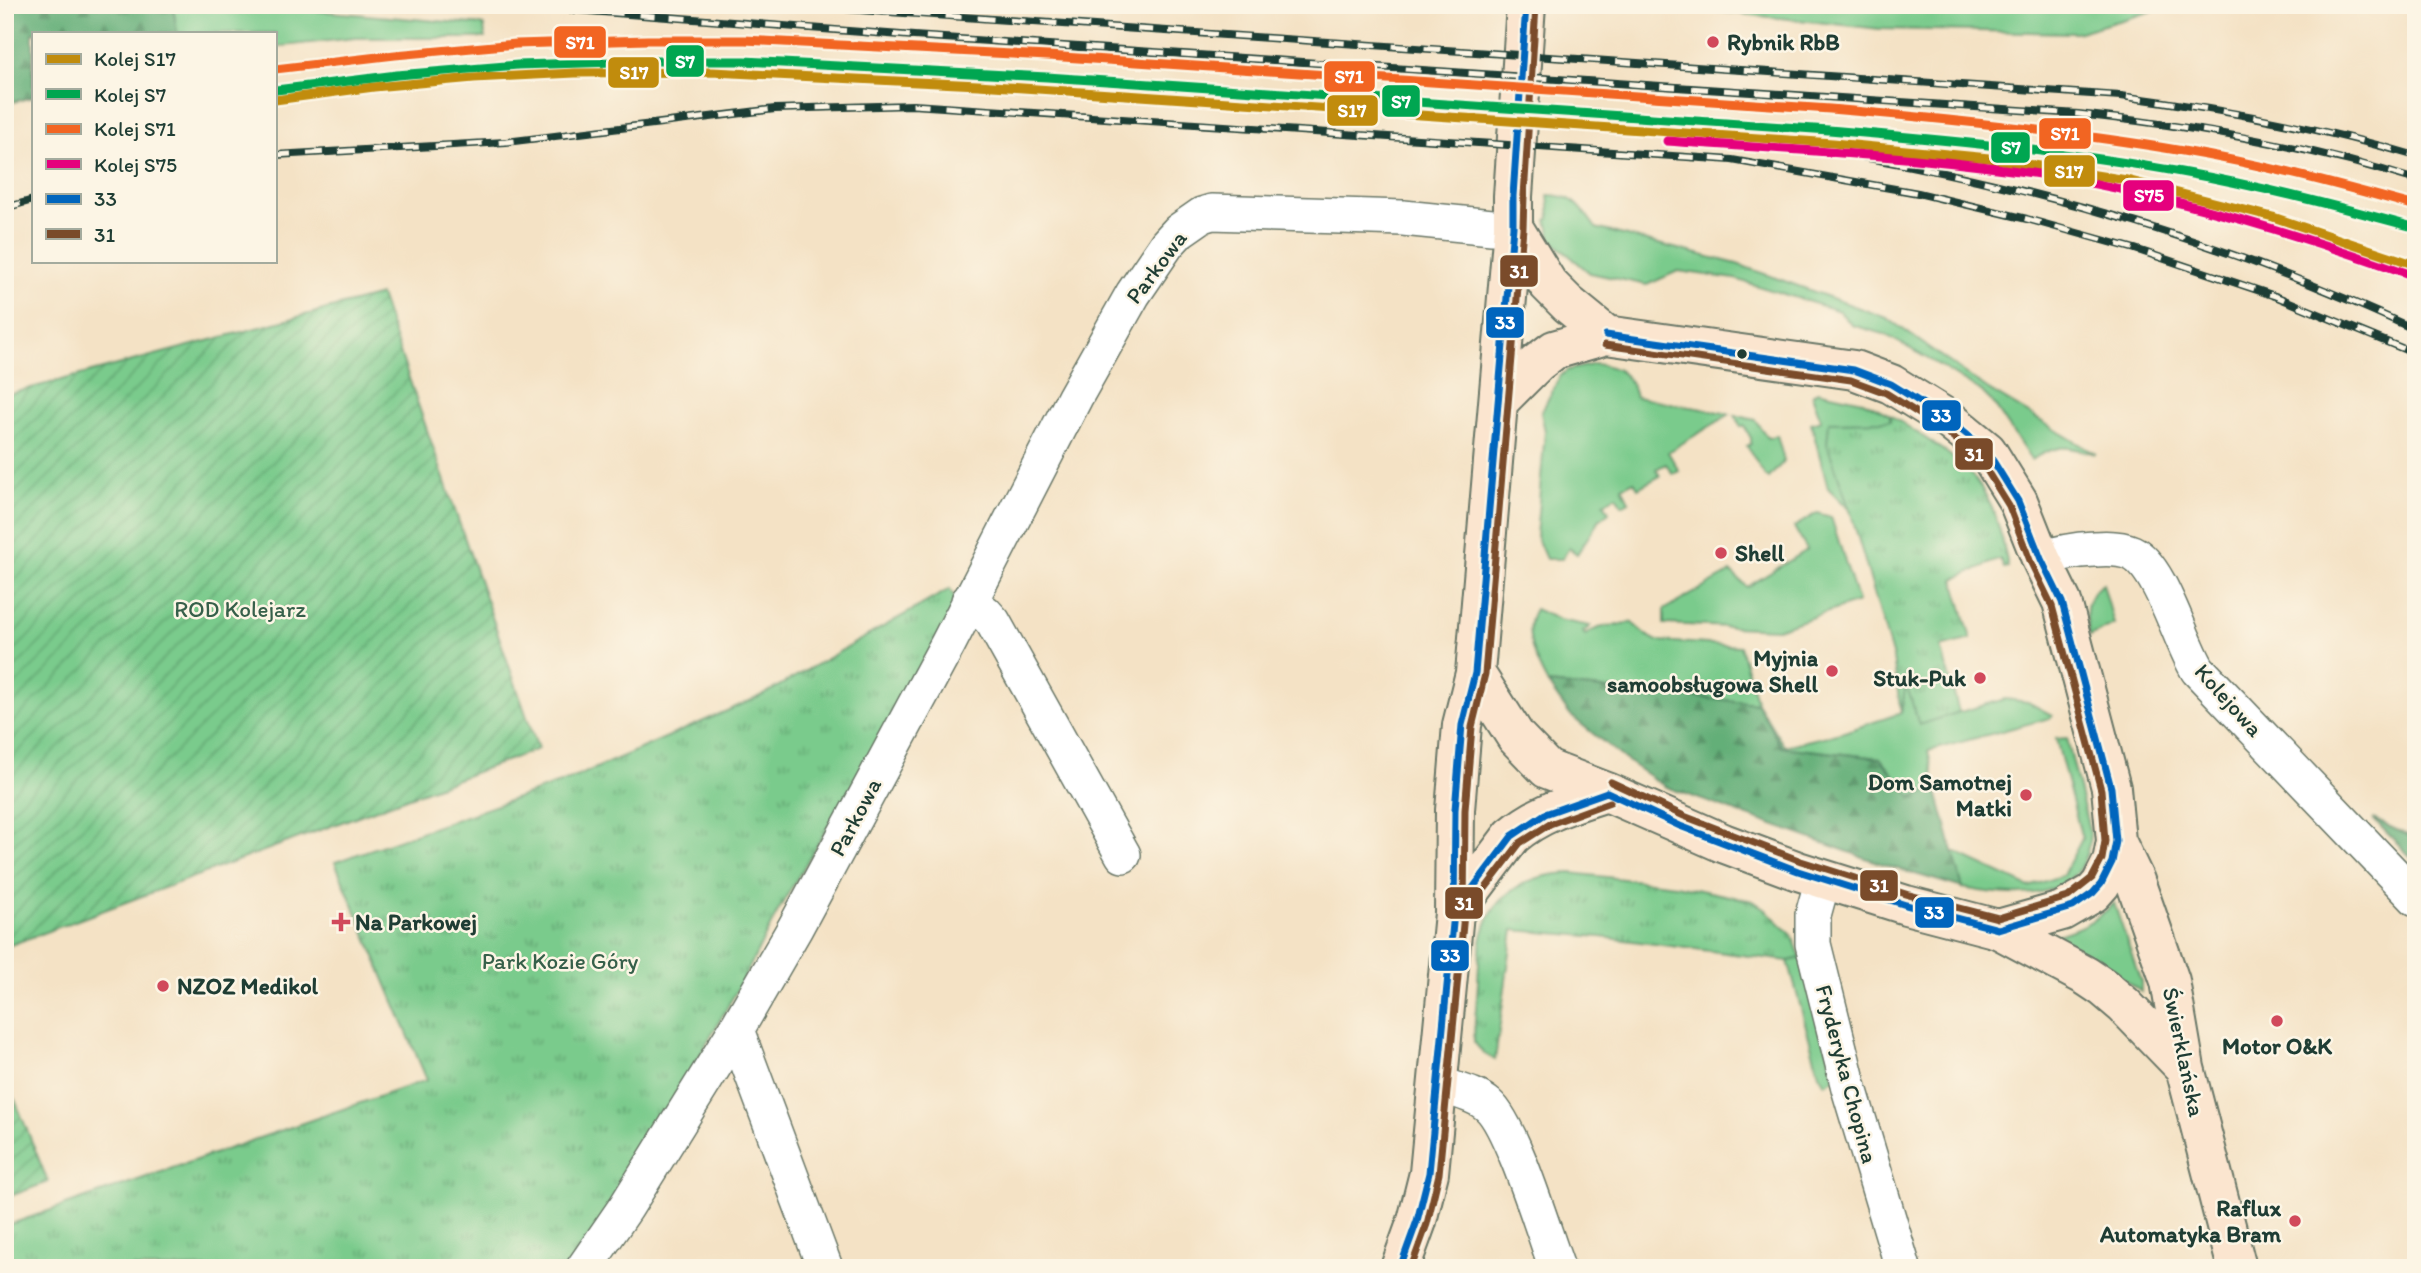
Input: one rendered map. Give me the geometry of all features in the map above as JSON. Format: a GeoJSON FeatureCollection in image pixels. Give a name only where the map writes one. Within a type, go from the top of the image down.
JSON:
{"type":"FeatureCollection","features":[{"type":"Feature","properties":{"kind":"main road"},"geometry":{"type":"LineString","coordinates":[[1400,1268],[1424,1198],[1439,1084],[1454,913],[1455,810],[1462,726],[1475,673],[1513,227],[1527,5]]}},
{"type":"Feature","properties":{"kind":"main road"},"geometry":{"type":"LineString","coordinates":[[1513,227],[1548,284],[1606,335]]}},
{"type":"Feature","properties":{"kind":"main road"},"geometry":{"type":"LineString","coordinates":[[1499,401],[1554,350],[1606,335],[1835,366],[1863,373],[1891,384],[1941,415],[1987,451],[2018,501],[2062,602],[2111,788],[2116,841],[2106,875],[2101,884],[2084,900],[2062,911],[1998,929]]}},
{"type":"Feature","properties":{"kind":"main road"},"geometry":{"type":"LineString","coordinates":[[1475,673],[1517,737],[1547,769],[1607,792],[1713,839],[1824,879],[1906,905],[1998,929],[2104,988],[2124,1004],[2185,1068]]}},
{"type":"Feature","properties":{"kind":"main road"},"geometry":{"type":"LineString","coordinates":[[1454,913],[1512,836],[1523,827],[1546,813],[1607,792]]}},
{"type":"Feature","properties":{"kind":"main road","name":"Świerklańska"},"geometry":{"type":"LineString","coordinates":[[2116,841],[2129,865],[2170,981],[2185,1068],[2237,1268]]}},
{"type":"Feature","properties":{"kind":"street","name":"Parkowa"},"geometry":{"type":"LineString","coordinates":[[584,1268],[626,1207],[736,1030],[801,916],[1074,397],[1133,294],[1167,244],[1192,221],[1212,212],[1403,218],[1513,227]]}},
{"type":"Feature","properties":{"kind":"street","name":"Kolejowa"},"geometry":{"type":"LineString","coordinates":[[2041,559],[2071,551],[2101,548],[2122,550],[2141,559],[2157,582],[2198,670],[2416,898]]}},
{"type":"Feature","properties":{"kind":"street"},"geometry":{"type":"LineString","coordinates":[[969,601],[993,622],[1123,855]]}},
{"type":"Feature","properties":{"kind":"street","name":"Fryderyka Chopina"},"geometry":{"type":"LineString","coordinates":[[1824,879],[1813,915],[1815,955],[1849,1088],[1903,1268]]}},
{"type":"Feature","properties":{"kind":"street"},"geometry":{"type":"LineString","coordinates":[[736,1030],[825,1268]]}},
{"type":"Feature","properties":{"kind":"street"},"geometry":{"type":"LineString","coordinates":[[1439,1084],[1481,1100],[1493,1111],[1517,1160],[1557,1268]]}},
{"type":"Feature","properties":{"kind":"green space"},"geometry":{"type":"Polygon","coordinates":[[[5,5],[173,5],[177,32],[32,32],[32,97],[5,104],[5,5]]]}},
{"type":"Feature","properties":{"kind":"green space"},"geometry":{"type":"Polygon","coordinates":[[[173,5],[248,5],[484,25],[485,38],[355,38],[276,47],[276,32],[177,32],[173,5]]]}},
{"type":"Feature","properties":{"kind":"green space"},"geometry":{"type":"Polygon","coordinates":[[[1659,5],[2174,5],[2076,33],[1880,29],[1659,5]]]}},
{"type":"Feature","properties":{"kind":"green space"},"geometry":{"type":"Polygon","coordinates":[[[1548,195],[1572,200],[1596,228],[1737,264],[1887,318],[1987,389],[2096,454],[2062,448],[2031,460],[1993,403],[1983,393],[1884,334],[1852,325],[1839,311],[1735,279],[1678,271],[1647,285],[1590,273],[1552,241],[1547,220],[1550,218],[1548,195]]]}},
{"type":"Feature","properties":{"kind":"green space","name":"ROD Kolejarz"},"geometry":{"type":"Polygon","coordinates":[[[380,295],[538,749],[5,947],[5,395],[380,295]]]}},
{"type":"Feature","properties":{"kind":"green space"},"geometry":{"type":"Polygon","coordinates":[[[1595,364],[1622,373],[1630,382],[1636,397],[1730,414],[1668,452],[1679,471],[1673,474],[1666,464],[1656,469],[1660,476],[1638,488],[1634,481],[1622,487],[1629,501],[1622,505],[1616,496],[1604,503],[1609,512],[1600,519],[1577,554],[1569,548],[1562,559],[1546,559],[1536,536],[1545,431],[1541,413],[1560,376],[1568,370],[1595,364]]]}},
{"type":"Feature","properties":{"kind":"green space"},"geometry":{"type":"Polygon","coordinates":[[[1817,391],[1863,401],[1890,415],[1891,421],[1845,498],[1850,510],[1828,488],[1811,423],[1821,420],[1812,395],[1817,391]]]}},
{"type":"Feature","properties":{"kind":"green space"},"geometry":{"type":"Polygon","coordinates":[[[1735,415],[1755,420],[1768,438],[1777,435],[1784,461],[1769,478],[1765,476],[1747,446],[1751,444],[1751,438],[1735,415]]]}},
{"type":"Feature","properties":{"kind":"green space"},"geometry":{"type":"Polygon","coordinates":[[[1890,415],[1955,460],[1983,490],[1993,510],[2008,567],[2004,568],[2000,559],[1954,579],[1971,639],[1941,647],[1959,712],[1919,725],[1906,683],[1901,713],[1893,658],[1850,510],[1827,444],[1829,422],[1890,421],[1890,415]]]}},
{"type":"Feature","properties":{"kind":"green space"},"geometry":{"type":"Polygon","coordinates":[[[1817,513],[1831,517],[1858,602],[1777,629],[1664,624],[1664,610],[1731,572],[1747,587],[1807,550],[1794,527],[1817,513]]]}},
{"type":"Feature","properties":{"kind":"green space"},"geometry":{"type":"Polygon","coordinates":[[[2103,584],[2114,624],[2090,636],[2087,607],[2092,594],[2103,584]]]}},
{"type":"Feature","properties":{"kind":"green space","name":"Park Kozie Góry"},"geometry":{"type":"Polygon","coordinates":[[[950,589],[959,606],[779,909],[745,976],[618,1200],[566,1268],[5,1268],[5,1226],[427,1080],[335,862],[571,779],[761,696],[950,589]]]}},
{"type":"Feature","properties":{"kind":"green space"},"geometry":{"type":"Polygon","coordinates":[[[1535,609],[1559,620],[1590,626],[1583,632],[1585,635],[1602,627],[1631,622],[1657,641],[1740,646],[1757,703],[1784,746],[1841,733],[1901,713],[1906,681],[1919,724],[2005,699],[2028,702],[2052,715],[2050,718],[1928,751],[1936,788],[1912,797],[1880,758],[1781,747],[1756,703],[1548,684],[1535,657],[1530,637],[1529,627],[1535,609]]]}},
{"type":"Feature","properties":{"kind":"green space"},"geometry":{"type":"Polygon","coordinates":[[[1548,684],[1757,703],[1781,747],[1880,758],[1912,797],[1936,788],[1963,888],[1891,867],[1666,787],[1627,761],[1570,715],[1548,684]]]}},
{"type":"Feature","properties":{"kind":"green space"},"geometry":{"type":"Polygon","coordinates":[[[2067,738],[2090,834],[2085,857],[2076,874],[2061,885],[2024,894],[1963,888],[1952,851],[2029,887],[2063,875],[2082,839],[2056,739],[2067,738]]]}},
{"type":"Feature","properties":{"kind":"green space"},"geometry":{"type":"Polygon","coordinates":[[[2373,819],[2416,839],[2416,862],[2373,819]]]}},
{"type":"Feature","properties":{"kind":"green space"},"geometry":{"type":"Polygon","coordinates":[[[1571,873],[1676,885],[1753,901],[1792,935],[1801,958],[1788,961],[1601,937],[1513,930],[1495,1060],[1483,1053],[1474,1042],[1480,951],[1488,918],[1505,896],[1516,888],[1542,877],[1571,873]]]}},
{"type":"Feature","properties":{"kind":"green space"},"geometry":{"type":"Polygon","coordinates":[[[2114,903],[2141,982],[2141,992],[2109,968],[2054,936],[2087,924],[2114,903]]]}},
{"type":"Feature","properties":{"kind":"green space"},"geometry":{"type":"Polygon","coordinates":[[[1801,958],[1835,1078],[1825,1084],[1819,1074],[1788,961],[1801,958]]]}},
{"type":"Feature","properties":{"kind":"green space"},"geometry":{"type":"Polygon","coordinates":[[[5,1075],[48,1182],[5,1198],[5,1075]]]}},
{"type":"Feature","properties":{"kind":"railway"},"geometry":{"type":"LineString","coordinates":[[511,5],[914,36],[2078,114],[2249,138],[2416,180]]}},
{"type":"Feature","properties":{"kind":"railway"},"geometry":{"type":"LineString","coordinates":[[786,5],[2121,96],[2270,120],[2416,156]]}},
{"type":"Feature","properties":{"kind":"railway"},"geometry":{"type":"LineString","coordinates":[[276,155],[506,142],[775,109],[913,105],[1732,160],[1918,193],[2135,249],[2275,296],[2416,354]]}},
{"type":"Feature","properties":{"kind":"railway"},"geometry":{"type":"LineString","coordinates":[[1668,131],[1861,157],[2050,198],[2144,225],[2236,256],[2327,291],[2416,330]]}},
{"type":"Feature","properties":{"kind":"railway"},"geometry":{"type":"LineString","coordinates":[[5,208],[32,200]]}},
{"type":"Feature","properties":{"kind":"rail line","name":"S71"},"geometry":{"type":"LineString","coordinates":[[276,69],[516,44],[647,40],[745,40],[1048,56],[1830,109],[1963,121],[2095,137],[2213,156],[2300,175],[2416,206]]}},
{"type":"Feature","properties":{"kind":"rail line","name":"S7"},"geometry":{"type":"LineString","coordinates":[[276,90],[397,75],[518,65],[647,61],[744,61],[1047,77],[1829,130],[2006,147],[2094,158],[2210,178],[2298,197],[2413,227]]}},
{"type":"Feature","properties":{"kind":"rail line","name":"S17"},"geometry":{"type":"LineString","coordinates":[[276,100],[474,78],[575,73],[713,72],[978,85],[1833,143],[1989,158],[2127,180],[2273,217],[2416,265]]}},
{"type":"Feature","properties":{"kind":"rail line","name":"S75"},"geometry":{"type":"LineString","coordinates":[[1667,141],[1923,160],[2075,180],[2161,198],[2245,221],[2412,275]]}},
{"type":"Feature","properties":{"kind":"transit line","name":"33"},"geometry":{"type":"LineString","coordinates":[[1400,1268],[1417,1221],[1429,1173],[1454,913],[1455,810],[1462,725],[1475,673],[1513,227],[1526,5]]}},
{"type":"Feature","properties":{"kind":"transit line","name":"31"},"geometry":{"type":"LineString","coordinates":[[1411,1268],[1427,1224],[1439,1174],[1464,914],[1465,810],[1472,727],[1485,674],[1523,228],[1536,6]]}},
{"type":"Feature","properties":{"kind":"transit line","name":"33"},"geometry":{"type":"LineString","coordinates":[[1606,335],[1854,370],[1891,384],[1949,420],[1987,451],[2018,501],[2062,602],[2111,788],[2116,841],[2112,862],[2101,884],[2093,893],[2073,907],[1998,929],[1906,905],[1798,871],[1680,826],[1607,792]]}},
{"type":"Feature","properties":{"kind":"transit line","name":"31"},"geometry":{"type":"LineString","coordinates":[[1605,345],[1851,380],[1886,393],[1943,429],[1979,458],[2009,506],[2031,563],[2052,606],[2101,790],[2105,841],[2102,859],[2092,878],[2068,897],[1998,918],[1909,895],[1801,861],[1684,816],[1611,782]]}},
{"type":"Feature","properties":{"kind":"transit line","name":"33"},"geometry":{"type":"LineString","coordinates":[[1454,913],[1512,836],[1545,814],[1607,792]]}},
{"type":"Feature","properties":{"kind":"transit line","name":"31"},"geometry":{"type":"LineString","coordinates":[[1462,919],[1520,843],[1550,824],[1610,802]]}},
{"type":"Feature","properties":{"kind":"place","name":"Rybnik RbB"},"geometry":{"type":"Point","coordinates":[1713,42]}},
{"type":"Feature","properties":{"kind":"place","name":"Shell"},"geometry":{"type":"Point","coordinates":[1721,553]}},
{"type":"Feature","properties":{"kind":"place","name":"Myjnia samoobsługowa Shell"},"geometry":{"type":"Point","coordinates":[1832,671]}},
{"type":"Feature","properties":{"kind":"place","name":"Stuk-Puk"},"geometry":{"type":"Point","coordinates":[1980,678]}},
{"type":"Feature","properties":{"kind":"place","name":"Dom Samotnej Matki"},"geometry":{"type":"Point","coordinates":[2026,795]}},
{"type":"Feature","properties":{"kind":"place","name":"Na Parkowej"},"geometry":{"type":"Point","coordinates":[341,922]}},
{"type":"Feature","properties":{"kind":"place","name":"NZOZ Medikol"},"geometry":{"type":"Point","coordinates":[163,986]}},
{"type":"Feature","properties":{"kind":"place","name":"Motor O&K"},"geometry":{"type":"Point","coordinates":[2277,1021]}},
{"type":"Feature","properties":{"kind":"place","name":"Raflux Automatyka Bram"},"geometry":{"type":"Point","coordinates":[2295,1221]}}]}
